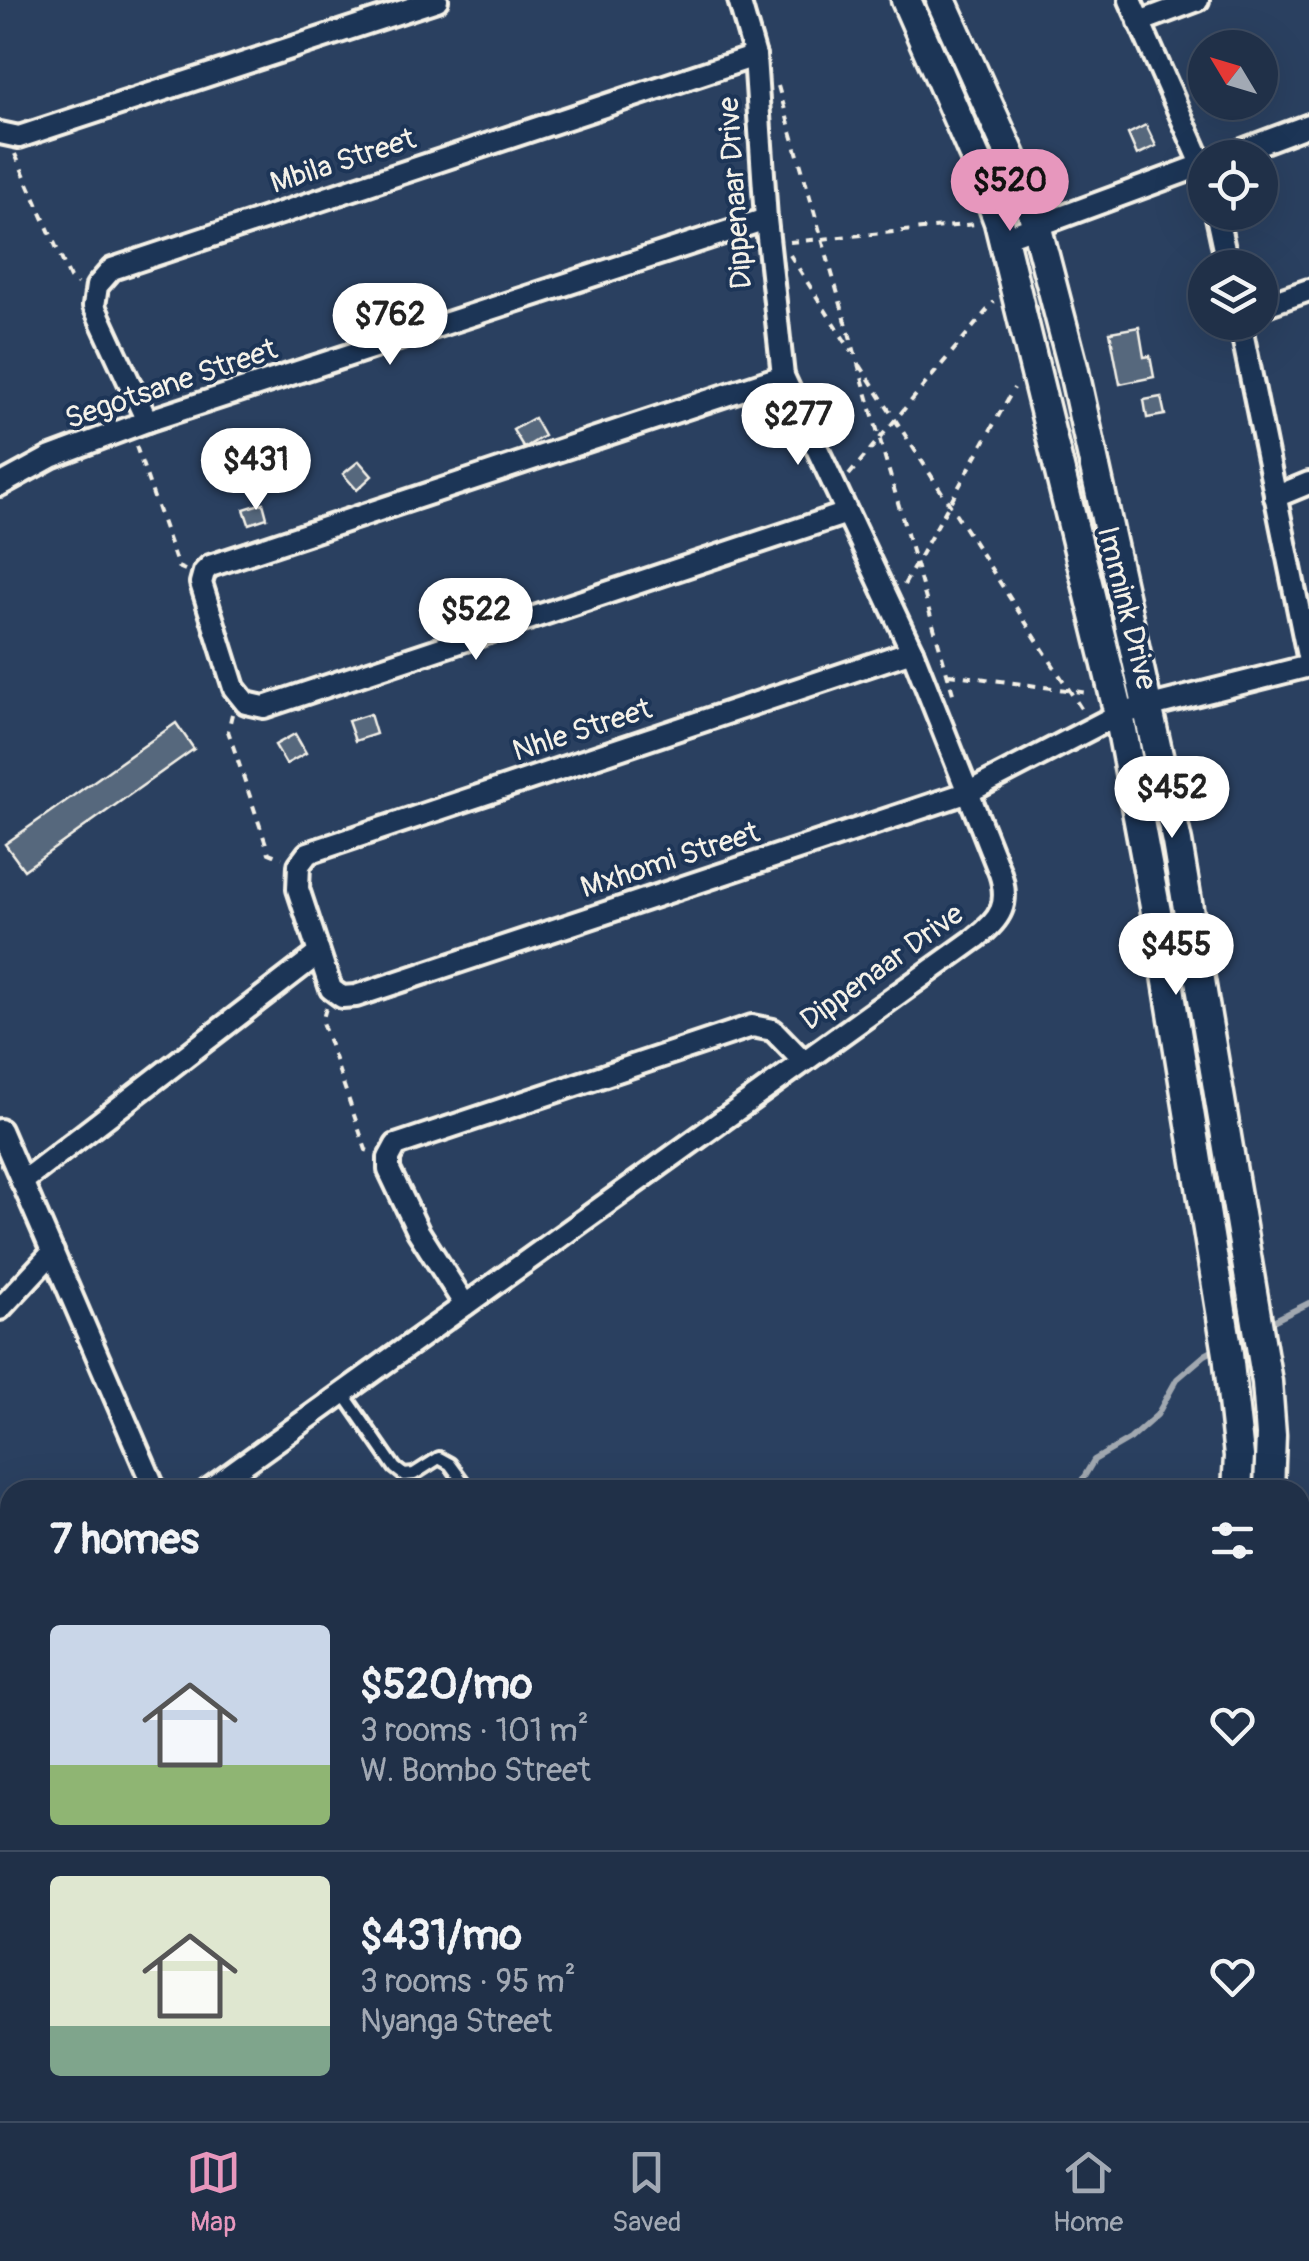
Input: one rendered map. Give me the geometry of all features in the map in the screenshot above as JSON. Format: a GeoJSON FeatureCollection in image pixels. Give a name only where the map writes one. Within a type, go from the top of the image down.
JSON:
{"type":"FeatureCollection","features":[{"type":"Feature","properties":{"kind":"main road","name":"Immink Drive"},"geometry":{"type":"LineString","coordinates":[[906,0],[978,162],[1002,230],[1119,714],[1162,944],[1216,1275],[1239,1456],[1238,1480]]}},
{"type":"Feature","properties":{"kind":"main road","name":"Immink Drive"},"geometry":{"type":"LineString","coordinates":[[942,0],[1028,194],[1073,367],[1177,842],[1258,1330],[1272,1436],[1270,1480]]}},
{"type":"Feature","properties":{"kind":"street"},"geometry":{"type":"LineString","coordinates":[[3,134],[19,137],[437,0]]}},
{"type":"Feature","properties":{"kind":"street","name":"Dippenaar Drive"},"geometry":{"type":"LineString","coordinates":[[222,1480],[976,938],[1002,913],[1006,902],[1003,882],[916,661],[783,376],[754,56],[739,0]]}},
{"type":"Feature","properties":{"kind":"street"},"geometry":{"type":"LineString","coordinates":[[1130,0],[1196,140]]}},
{"type":"Feature","properties":{"kind":"street"},"geometry":{"type":"LineString","coordinates":[[1139,22],[1198,0]]}},
{"type":"Feature","properties":{"kind":"street","name":"Mbila Street"},"geometry":{"type":"LineString","coordinates":[[94,298],[102,278],[112,269],[754,56]]}},
{"type":"Feature","properties":{"kind":"street"},"geometry":{"type":"LineString","coordinates":[[1270,140],[1309,125]]}},
{"type":"Feature","properties":{"kind":"street"},"geometry":{"type":"LineString","coordinates":[[1002,230],[1038,225],[1188,171]]}},
{"type":"Feature","properties":{"kind":"street","name":"Segotsane Street"},"geometry":{"type":"LineString","coordinates":[[0,485],[51,457],[138,424],[766,220]]}},
{"type":"Feature","properties":{"kind":"street"},"geometry":{"type":"LineString","coordinates":[[1278,301],[1309,290]]}},
{"type":"Feature","properties":{"kind":"street"},"geometry":{"type":"LineString","coordinates":[[94,298],[138,424]]}},
{"type":"Feature","properties":{"kind":"street"},"geometry":{"type":"LineString","coordinates":[[1244,340],[1309,664]]}},
{"type":"Feature","properties":{"kind":"street"},"geometry":{"type":"LineString","coordinates":[[783,376],[210,566],[202,582],[237,695],[246,703],[264,707],[847,513]]}},
{"type":"Feature","properties":{"kind":"street"},"geometry":{"type":"LineString","coordinates":[[1275,496],[1309,483]]}},
{"type":"Feature","properties":{"kind":"street","name":"Nhle Street"},"geometry":{"type":"LineString","coordinates":[[299,865],[316,850],[916,661]]}},
{"type":"Feature","properties":{"kind":"street","name":"Mxhomi Street"},"geometry":{"type":"LineString","coordinates":[[331,989],[342,996],[356,996],[969,792],[1119,714],[1309,664]]}},
{"type":"Feature","properties":{"kind":"street"},"geometry":{"type":"LineString","coordinates":[[299,865],[298,888],[331,989]]}},
{"type":"Feature","properties":{"kind":"street"},"geometry":{"type":"LineString","coordinates":[[22,1182],[318,954]]}},
{"type":"Feature","properties":{"kind":"street"},"geometry":{"type":"LineString","coordinates":[[465,1305],[418,1232],[389,1170],[389,1158],[396,1145],[752,1026],[773,1030],[802,1060]]}},
{"type":"Feature","properties":{"kind":"street"},"geometry":{"type":"LineString","coordinates":[[0,1130],[151,1480]]}},
{"type":"Feature","properties":{"kind":"street"},"geometry":{"type":"LineString","coordinates":[[0,1309],[54,1252]]}},
{"type":"Feature","properties":{"kind":"lane"},"geometry":{"type":"LineString","coordinates":[[343,1394],[404,1475],[414,1474],[439,1458],[450,1464],[462,1480]]}},
{"type":"Feature","properties":{"kind":"path"},"geometry":{"type":"LineString","coordinates":[[754,56],[769,52],[957,708]]}},
{"type":"Feature","properties":{"kind":"path"},"geometry":{"type":"LineString","coordinates":[[3,134],[70,278],[94,298]]}},
{"type":"Feature","properties":{"kind":"path"},"geometry":{"type":"LineString","coordinates":[[1002,230],[782,243],[1086,717]]}},
{"type":"Feature","properties":{"kind":"path"},"geometry":{"type":"LineString","coordinates":[[836,490],[1014,280]]}},
{"type":"Feature","properties":{"kind":"path"},"geometry":{"type":"LineString","coordinates":[[887,599],[903,587],[1020,376],[1036,371]]}},
{"type":"Feature","properties":{"kind":"path"},"geometry":{"type":"LineString","coordinates":[[138,424],[178,567],[202,582]]}},
{"type":"Feature","properties":{"kind":"path"},"geometry":{"type":"LineString","coordinates":[[916,661],[947,674],[1092,693]]}},
{"type":"Feature","properties":{"kind":"path"},"geometry":{"type":"LineString","coordinates":[[237,695],[228,731],[269,852],[299,865]]}},
{"type":"Feature","properties":{"kind":"path"},"geometry":{"type":"LineString","coordinates":[[331,989],[322,1022],[366,1150],[389,1158]]}},
{"type":"Feature","properties":{"kind":"building"},"geometry":{"type":"Polygon","coordinates":[[[1146,125],[1156,146],[1137,155],[1128,134],[1146,125]]]}},
{"type":"Feature","properties":{"kind":"building"},"geometry":{"type":"Polygon","coordinates":[[[1139,327],[1144,357],[1150,356],[1154,377],[1120,384],[1110,332],[1139,327]]]}},
{"type":"Feature","properties":{"kind":"building"},"geometry":{"type":"Polygon","coordinates":[[[1161,397],[1165,415],[1147,418],[1144,400],[1161,397]]]}},
{"type":"Feature","properties":{"kind":"building"},"geometry":{"type":"Polygon","coordinates":[[[534,418],[544,436],[524,448],[513,430],[534,418]]]}},
{"type":"Feature","properties":{"kind":"building"},"geometry":{"type":"Polygon","coordinates":[[[359,461],[372,476],[357,490],[343,474],[359,461]]]}},
{"type":"Feature","properties":{"kind":"building"},"geometry":{"type":"Polygon","coordinates":[[[263,503],[267,518],[249,524],[244,509],[263,503]]]}},
{"type":"Feature","properties":{"kind":"building"},"geometry":{"type":"Polygon","coordinates":[[[370,714],[376,734],[355,741],[348,721],[370,714]]]}},
{"type":"Feature","properties":{"kind":"building"},"geometry":{"type":"Polygon","coordinates":[[[176,723],[194,749],[24,870],[5,844],[176,723]]]}},
{"type":"Feature","properties":{"kind":"building"},"geometry":{"type":"Polygon","coordinates":[[[295,734],[306,753],[286,764],[275,745],[295,734]]]}},
{"type":"Feature","properties":{"kind":"waterway"},"geometry":{"type":"LineString","coordinates":[[1267,1324],[1309,1303]]}},
{"type":"Feature","properties":{"kind":"waterway"},"geometry":{"type":"LineString","coordinates":[[1082,1480],[1094,1460],[1130,1439],[1157,1415],[1177,1379],[1220,1347]]}}]}
